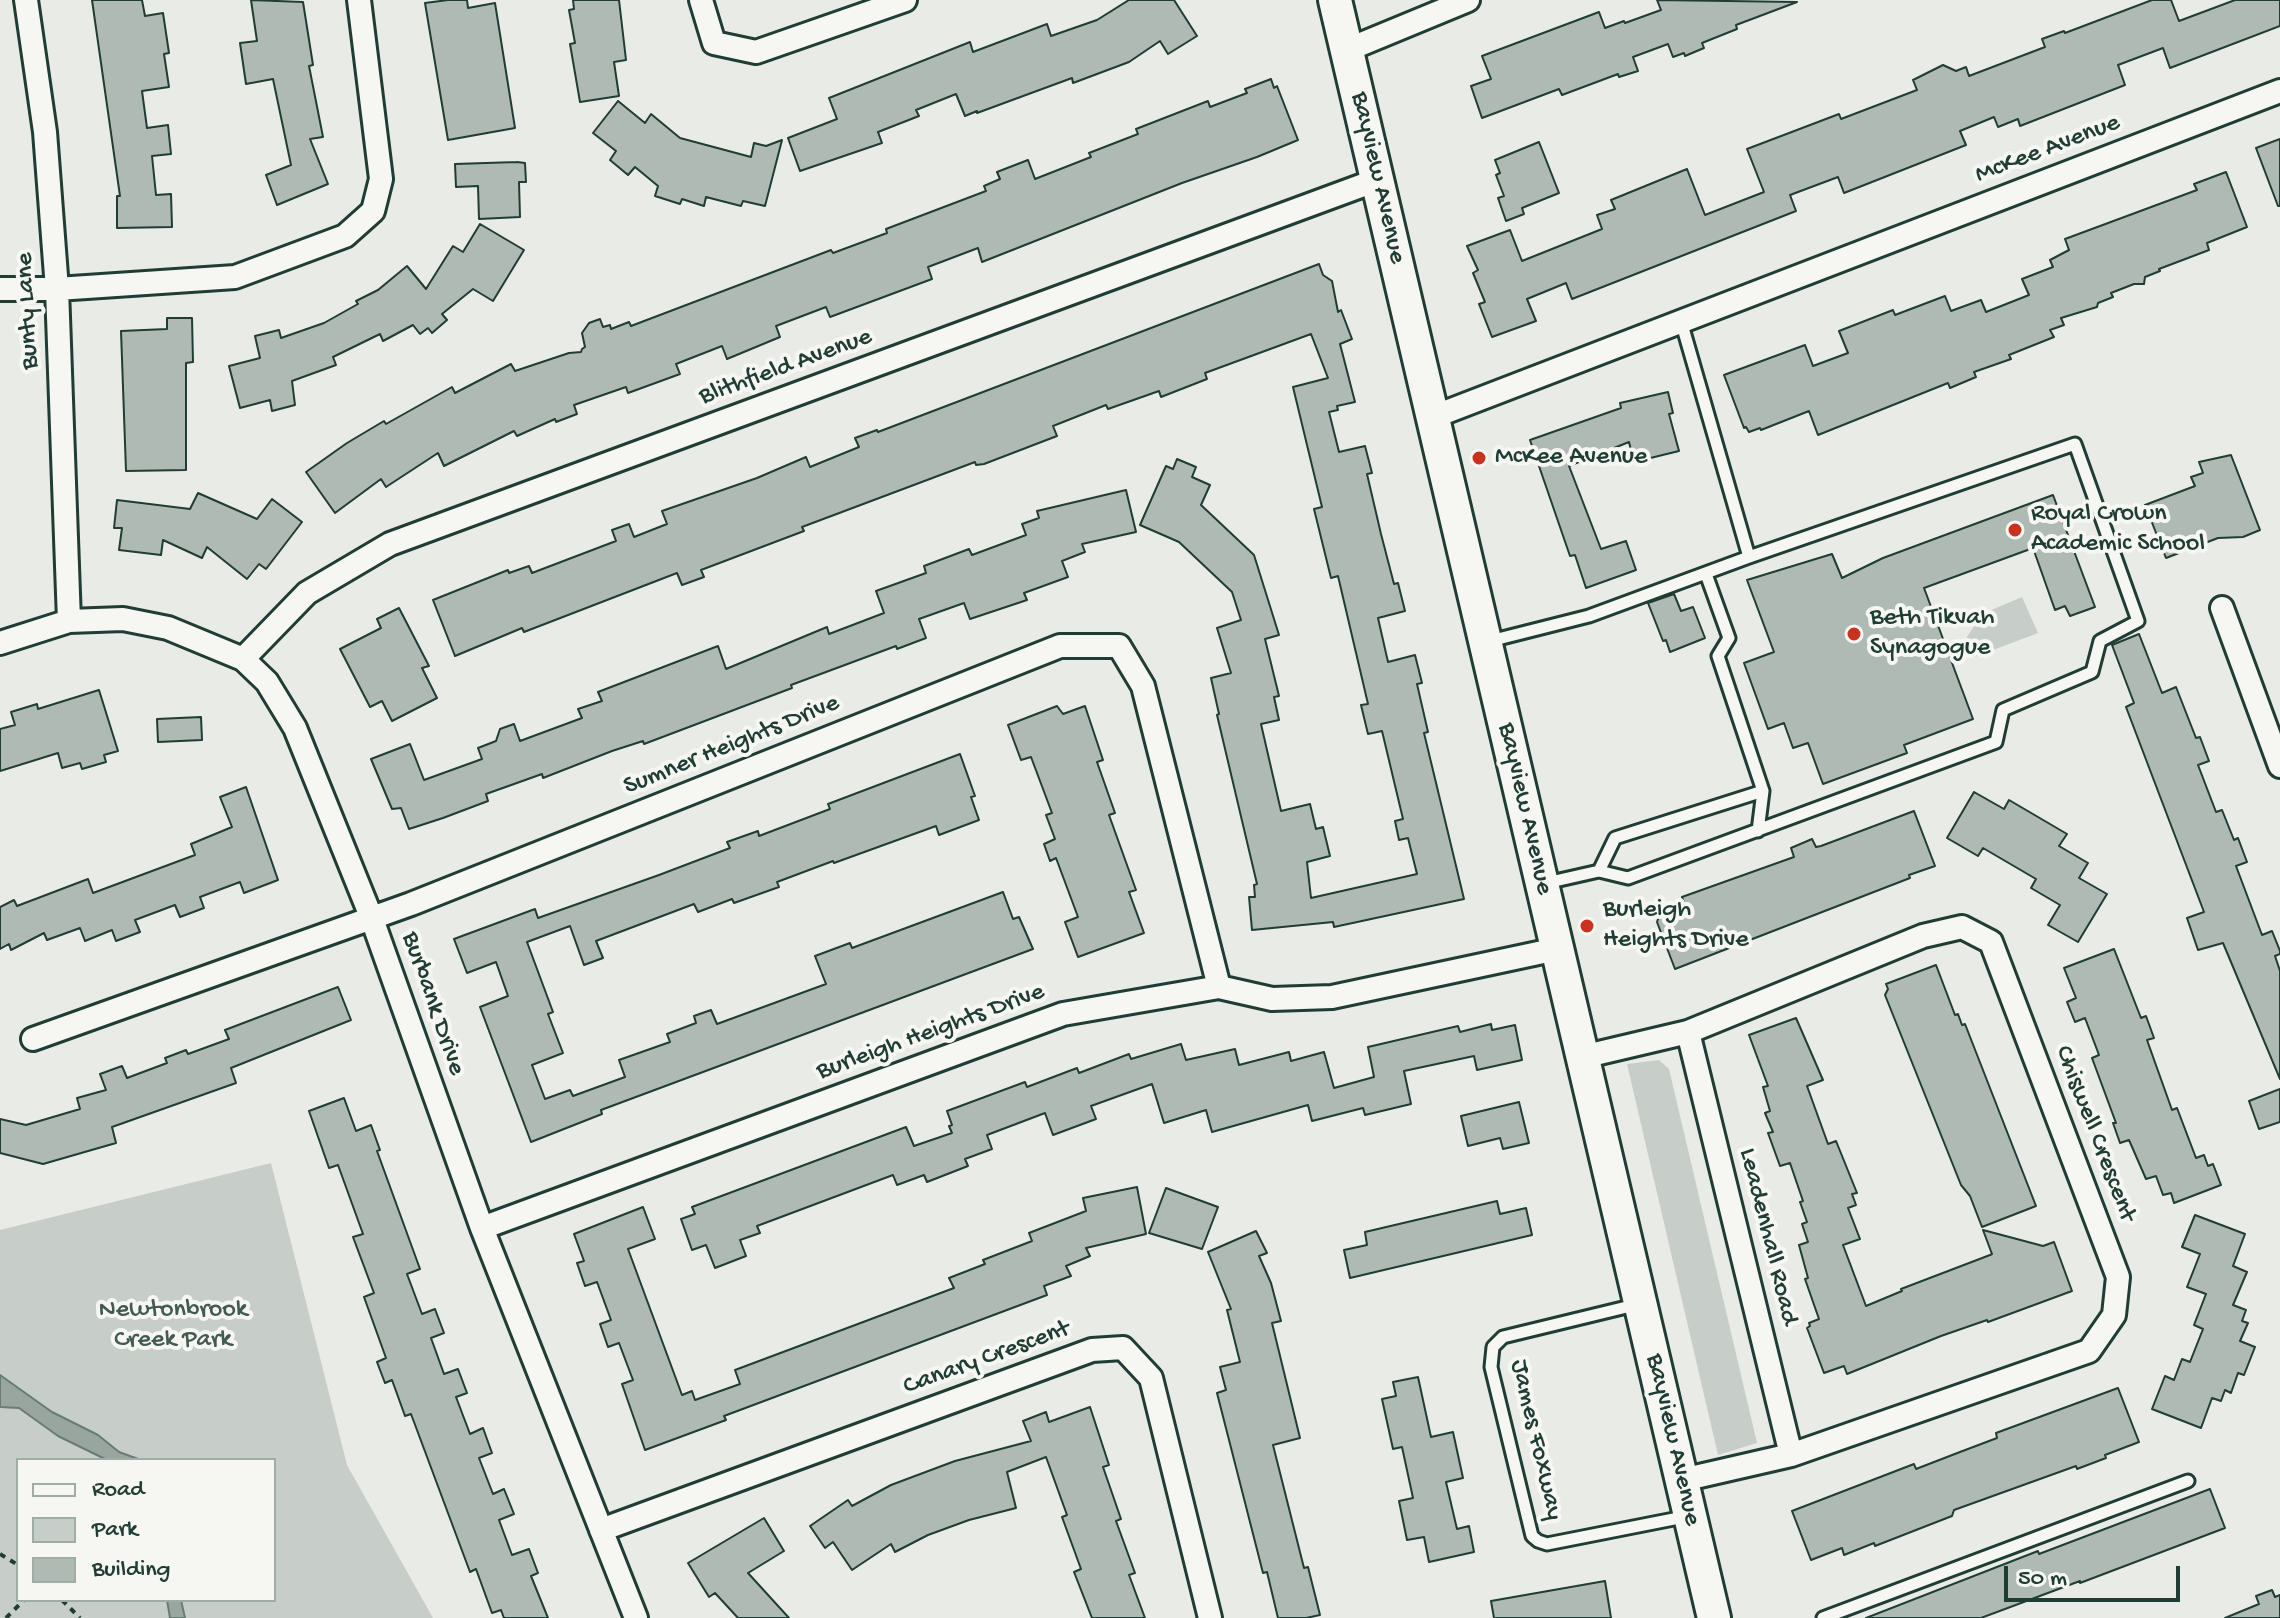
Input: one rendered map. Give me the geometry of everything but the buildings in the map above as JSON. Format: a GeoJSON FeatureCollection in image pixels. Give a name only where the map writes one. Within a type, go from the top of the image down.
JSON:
{"type":"FeatureCollection","features":[{"type":"Feature","properties":{"kind":"main road","name":"Bayview Avenue"},"geometry":{"type":"LineString","coordinates":[[1335,0],[1714,1618]]}},
{"type":"Feature","properties":{"kind":"street","name":"Bunty Lane"},"geometry":{"type":"LineString","coordinates":[[26,0],[45,132],[57,289],[69,621]]}},
{"type":"Feature","properties":{"kind":"street"},"geometry":{"type":"LineString","coordinates":[[0,289],[57,289],[235,277],[345,236],[373,211],[381,179],[359,0]]}},
{"type":"Feature","properties":{"kind":"street"},"geometry":{"type":"LineString","coordinates":[[701,0],[714,43],[756,52],[905,0]]}},
{"type":"Feature","properties":{"kind":"street"},"geometry":{"type":"LineString","coordinates":[[1347,50],[1468,0]]}},
{"type":"Feature","properties":{"kind":"street","name":"McKee Avenue"},"geometry":{"type":"LineString","coordinates":[[1433,417],[2280,91]]}},
{"type":"Feature","properties":{"kind":"street","name":"Blithfield Avenue"},"geometry":{"type":"LineString","coordinates":[[243,659],[307,593],[390,544],[1377,180]]}},
{"type":"Feature","properties":{"kind":"street"},"geometry":{"type":"LineString","coordinates":[[2222,608],[2280,766]]}},
{"type":"Feature","properties":{"kind":"street","name":"Burbank Drive"},"geometry":{"type":"LineString","coordinates":[[0,643],[69,621],[123,619],[168,628],[243,659],[267,682],[295,728],[372,919],[482,1228],[636,1618]]}},
{"type":"Feature","properties":{"kind":"street","name":"Sumner Heights Drive"},"geometry":{"type":"LineString","coordinates":[[33,1039],[372,919],[1060,646],[1119,646],[1143,686],[1219,987]]}},
{"type":"Feature","properties":{"kind":"street","name":"Chiswell Crescent"},"geometry":{"type":"LineString","coordinates":[[1582,1057],[1688,1032],[1923,936],[1962,927],[1991,942],[2118,1277],[2114,1315],[2089,1351],[1791,1455],[1682,1480]]}},
{"type":"Feature","properties":{"kind":"street","name":"Burleigh Heights Drive"},"geometry":{"type":"LineString","coordinates":[[482,1228],[1063,1014],[1219,987],[1272,999],[1332,997],[1557,949]]}},
{"type":"Feature","properties":{"kind":"street","name":"Leadenhall Road"},"geometry":{"type":"LineString","coordinates":[[1688,1032],[1791,1455]]}},
{"type":"Feature","properties":{"kind":"street","name":"Canary Crescent"},"geometry":{"type":"LineString","coordinates":[[601,1530],[1092,1350],[1123,1348],[1151,1378],[1210,1618]]}},
{"type":"Feature","properties":{"kind":"lane"},"geometry":{"type":"LineString","coordinates":[[1681,321],[1749,557]]}},
{"type":"Feature","properties":{"kind":"lane"},"geometry":{"type":"LineString","coordinates":[[1485,642],[1589,616],[2075,444],[2138,621],[2100,641],[2092,672],[2003,710],[1996,742],[1628,878],[1599,871],[1542,884]]}},
{"type":"Feature","properties":{"kind":"lane"},"geometry":{"type":"LineString","coordinates":[[1706,574],[1729,638],[1718,656],[1763,791],[1758,831]]}},
{"type":"Feature","properties":{"kind":"lane"},"geometry":{"type":"LineString","coordinates":[[1599,871],[1615,838],[1763,791]]}},
{"type":"Feature","properties":{"kind":"lane","name":"James Foxway"},"geometry":{"type":"LineString","coordinates":[[1640,1304],[1503,1337],[1493,1347],[1491,1367],[1532,1536],[1538,1541],[1547,1544],[1690,1516]]}},
{"type":"Feature","properties":{"kind":"lane"},"geometry":{"type":"LineString","coordinates":[[1823,1618],[2188,1481]]}},
{"type":"Feature","properties":{"kind":"path"},"geometry":{"type":"LineString","coordinates":[[6,1618],[22,1602]]}},
{"type":"Feature","properties":{"kind":"path"},"geometry":{"type":"LineString","coordinates":[[64,1602],[80,1618]]}},
{"type":"Feature","properties":{"kind":"green space"},"geometry":{"type":"Polygon","coordinates":[[[2022,597],[2038,633],[1972,658],[1965,640],[1982,614],[2022,597]]]}},
{"type":"Feature","properties":{"kind":"green space"},"geometry":{"type":"Polygon","coordinates":[[[1659,1060],[1669,1069],[1757,1443],[1718,1455],[1627,1064],[1659,1060]]]}},
{"type":"Feature","properties":{"kind":"green space","name":"Newtonbrook Creek Park"},"geometry":{"type":"Polygon","coordinates":[[[271,1163],[347,1465],[433,1618],[0,1618],[0,1230],[271,1163]]]}},
{"type":"Feature","properties":{"kind":"shaded area"},"geometry":{"type":"Polygon","coordinates":[[[0,1375],[52,1412],[98,1435],[119,1452],[136,1458],[103,1458],[58,1436],[19,1408],[0,1407],[0,1375]]]}},
{"type":"Feature","properties":{"kind":"shaded area"},"geometry":{"type":"Polygon","coordinates":[[[167,1602],[181,1602],[185,1618],[170,1618],[167,1602]]]}},
{"type":"Feature","properties":{"kind":"place","name":"McKee Avenue"},"geometry":{"type":"Point","coordinates":[1479,458]}},
{"type":"Feature","properties":{"kind":"place","name":"Royal Crown Academic School"},"geometry":{"type":"Point","coordinates":[2015,530]}},
{"type":"Feature","properties":{"kind":"place","name":"Beth Tikvah Synagogue"},"geometry":{"type":"Point","coordinates":[1854,634]}},
{"type":"Feature","properties":{"kind":"place","name":"Burleigh Heights Drive"},"geometry":{"type":"Point","coordinates":[1587,926]}}]}
